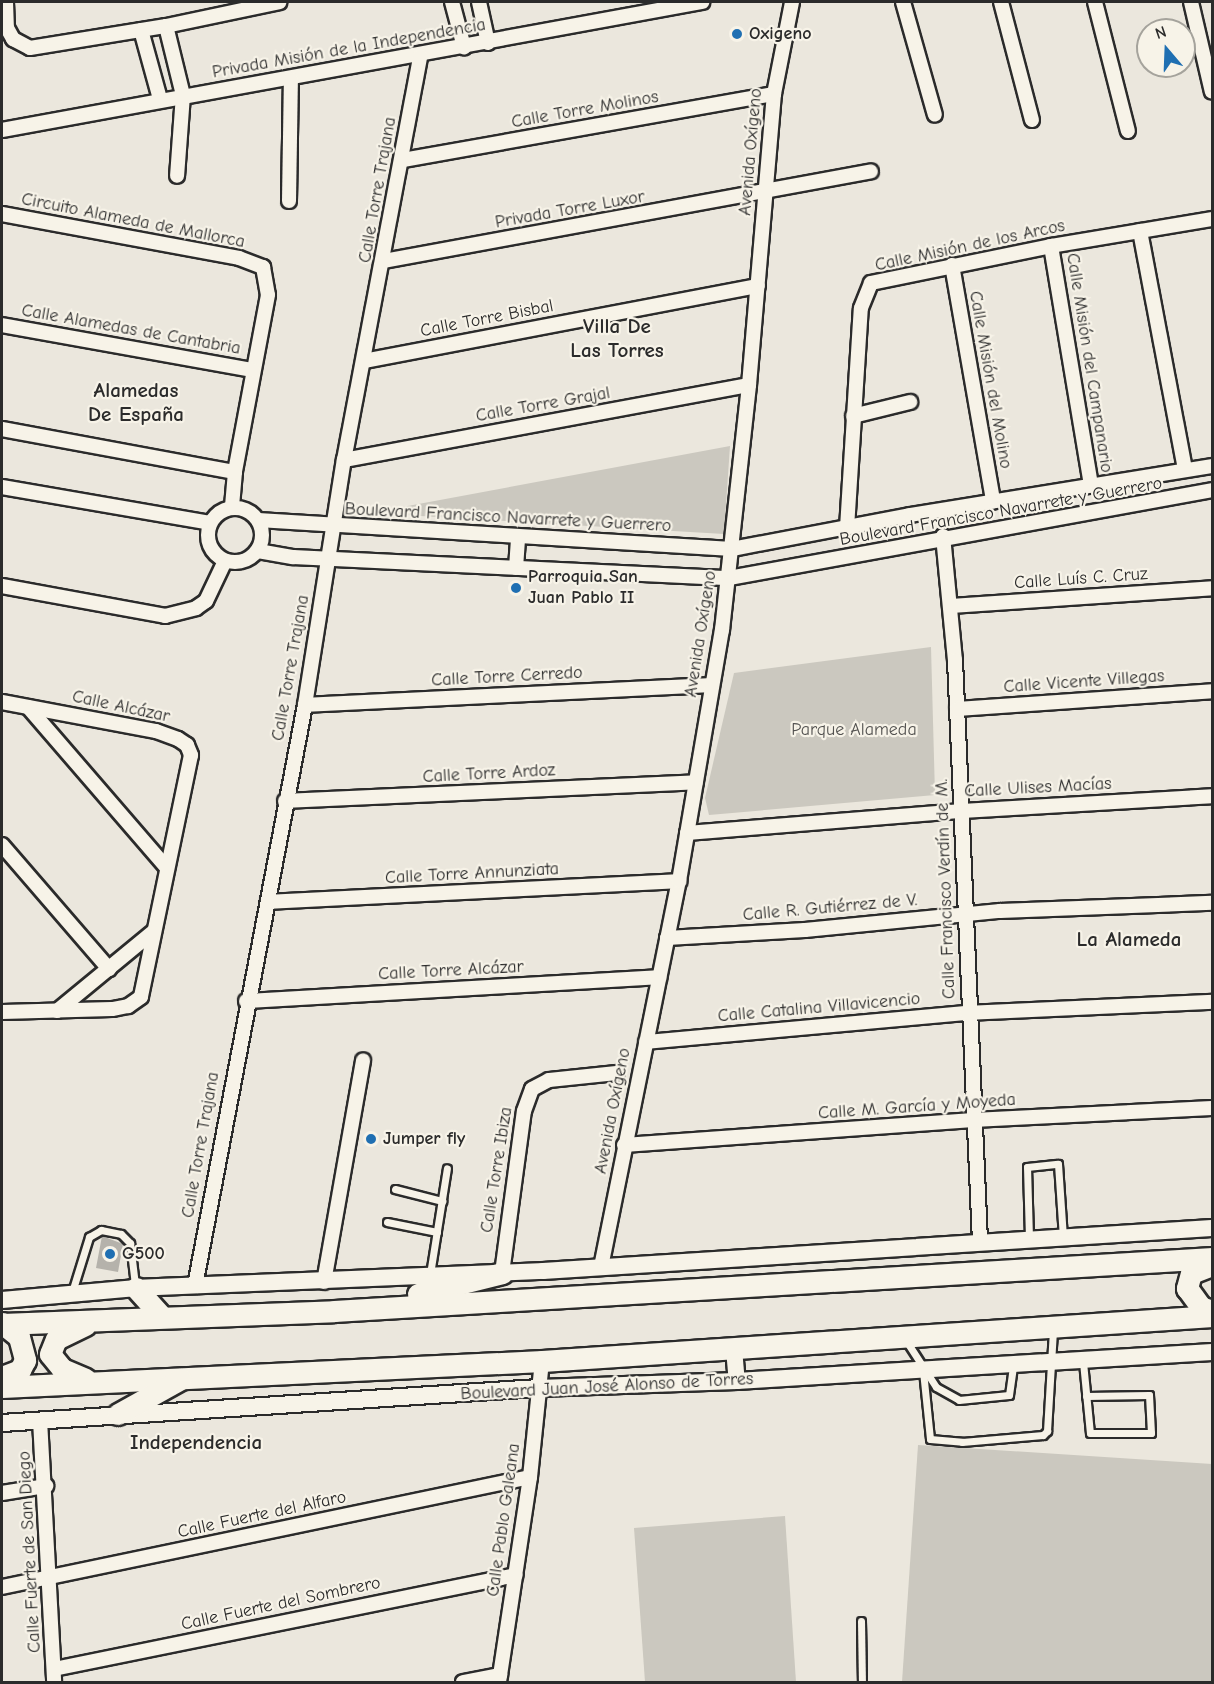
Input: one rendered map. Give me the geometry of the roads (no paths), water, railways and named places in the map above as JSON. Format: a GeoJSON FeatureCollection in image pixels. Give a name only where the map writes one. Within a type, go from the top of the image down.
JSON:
{"type":"FeatureCollection","features":[{"type":"Feature","properties":{"kind":"main road"},"geometry":{"type":"LineString","coordinates":[[2,1324],[334,1311],[1212,1258]]}},
{"type":"Feature","properties":{"kind":"main road"},"geometry":{"type":"LineString","coordinates":[[1212,1265],[1191,1273],[1188,1288],[1201,1307],[1212,1311]]}},
{"type":"Feature","properties":{"kind":"main road"},"geometry":{"type":"LineString","coordinates":[[334,1311],[456,1287],[502,1273]]}},
{"type":"Feature","properties":{"kind":"main road"},"geometry":{"type":"LineString","coordinates":[[136,1288],[161,1316]]}},
{"type":"Feature","properties":{"kind":"main road","name":"Boulevard Juan José Alonso de Torres"},"geometry":{"type":"LineString","coordinates":[[2,1387],[542,1361],[1212,1316]]}},
{"type":"Feature","properties":{"kind":"main road"},"geometry":{"type":"LineString","coordinates":[[91,1381],[57,1366],[50,1354],[52,1344],[70,1330],[112,1319]]}},
{"type":"Feature","properties":{"kind":"main road"},"geometry":{"type":"LineString","coordinates":[[2,1324],[19,1337],[25,1360],[20,1370],[2,1377]]}},
{"type":"Feature","properties":{"kind":"main road"},"geometry":{"type":"LineString","coordinates":[[118,1414],[183,1378]]}},
{"type":"Feature","properties":{"kind":"street"},"geometry":{"type":"LineString","coordinates":[[6,2],[7,28],[22,46],[58,45],[166,26],[280,2]]}},
{"type":"Feature","properties":{"kind":"street"},"geometry":{"type":"LineString","coordinates":[[452,2],[464,47]]}},
{"type":"Feature","properties":{"kind":"street"},"geometry":{"type":"LineString","coordinates":[[479,2],[488,43]]}},
{"type":"Feature","properties":{"kind":"street","name":"Privada Misión de la Independencia"},"geometry":{"type":"LineString","coordinates":[[2,130],[160,99],[420,56],[702,2]]}},
{"type":"Feature","properties":{"kind":"street","name":"Avenida Oxígeno"},"geometry":{"type":"LineString","coordinates":[[601,1266],[678,882],[729,578],[749,385],[774,94],[792,2]]}},
{"type":"Feature","properties":{"kind":"street"},"geometry":{"type":"LineString","coordinates":[[903,2],[934,114]]}},
{"type":"Feature","properties":{"kind":"street"},"geometry":{"type":"LineString","coordinates":[[1001,2],[1032,120]]}},
{"type":"Feature","properties":{"kind":"street"},"geometry":{"type":"LineString","coordinates":[[1095,2],[1128,131]]}},
{"type":"Feature","properties":{"kind":"street"},"geometry":{"type":"LineString","coordinates":[[1191,2],[1212,92]]}},
{"type":"Feature","properties":{"kind":"street"},"geometry":{"type":"LineString","coordinates":[[166,26],[183,95],[177,176]]}},
{"type":"Feature","properties":{"kind":"street"},"geometry":{"type":"LineString","coordinates":[[141,30],[160,99]]}},
{"type":"Feature","properties":{"kind":"street","name":"Calle Torre Trajana"},"geometry":{"type":"LineString","coordinates":[[195,1286],[246,1001],[268,902],[304,705],[344,460],[403,160],[420,56]]}},
{"type":"Feature","properties":{"kind":"street"},"geometry":{"type":"LineString","coordinates":[[289,201],[291,79]]}},
{"type":"Feature","properties":{"kind":"street","name":"Calle Torre Molinos"},"geometry":{"type":"LineString","coordinates":[[403,160],[774,94]]}},
{"type":"Feature","properties":{"kind":"street","name":"Privada Torre Luxor"},"geometry":{"type":"LineString","coordinates":[[383,261],[764,194],[871,171]]}},
{"type":"Feature","properties":{"kind":"street","name":"Circuito Alameda de Mallorca"},"geometry":{"type":"LineString","coordinates":[[2,214],[239,258],[263,267],[268,295],[235,471],[232,507]]}},
{"type":"Feature","properties":{"kind":"street","name":"Calle Misión de los Arcos"},"geometry":{"type":"LineString","coordinates":[[847,528],[861,308],[867,289],[891,277],[1051,246],[1212,219]]}},
{"type":"Feature","properties":{"kind":"street"},"geometry":{"type":"LineString","coordinates":[[1140,231],[1185,469]]}},
{"type":"Feature","properties":{"kind":"street","name":"Calle Misión del Campanario"},"geometry":{"type":"LineString","coordinates":[[1051,246],[1091,486]]}},
{"type":"Feature","properties":{"kind":"street","name":"Calle Misión del Molino"},"geometry":{"type":"LineString","coordinates":[[952,265],[993,501]]}},
{"type":"Feature","properties":{"kind":"street","name":"Calle Torre Bisbal"},"geometry":{"type":"LineString","coordinates":[[364,361],[758,286]]}},
{"type":"Feature","properties":{"kind":"street","name":"Calle Alamedas de Cantabria"},"geometry":{"type":"LineString","coordinates":[[2,325],[253,370]]}},
{"type":"Feature","properties":{"kind":"street","name":"Calle Torre Grajal"},"geometry":{"type":"LineString","coordinates":[[344,460],[749,385]]}},
{"type":"Feature","properties":{"kind":"street"},"geometry":{"type":"LineString","coordinates":[[853,416],[910,402]]}},
{"type":"Feature","properties":{"kind":"street"},"geometry":{"type":"LineString","coordinates":[[2,429],[235,471]]}},
{"type":"Feature","properties":{"kind":"street","name":"Boulevard Francisco Navarrete y Guerrero"},"geometry":{"type":"LineString","coordinates":[[333,525],[732,549],[993,501],[1212,466]]}},
{"type":"Feature","properties":{"kind":"street"},"geometry":{"type":"LineString","coordinates":[[2,487],[210,523]]}},
{"type":"Feature","properties":{"kind":"street","name":"Boulevard Francisco Navarrete y Guerrero"},"geometry":{"type":"LineString","coordinates":[[328,558],[729,578],[943,536],[1065,520],[1212,490]]}},
{"type":"Feature","properties":{"kind":"street"},"geometry":{"type":"LineString","coordinates":[[232,507],[247,510],[258,520],[263,536],[258,551],[243,561],[225,561],[209,545],[210,523],[223,510],[232,507]]}},
{"type":"Feature","properties":{"kind":"street"},"geometry":{"type":"LineString","coordinates":[[258,520],[333,525]]}},
{"type":"Feature","properties":{"kind":"street","name":"Calle Francisco Verdín de M."},"geometry":{"type":"LineString","coordinates":[[943,536],[951,606],[963,811],[968,914],[967,1013],[980,1242]]}},
{"type":"Feature","properties":{"kind":"street"},"geometry":{"type":"LineString","coordinates":[[516,568],[518,537]]}},
{"type":"Feature","properties":{"kind":"street"},"geometry":{"type":"LineString","coordinates":[[258,551],[328,558]]}},
{"type":"Feature","properties":{"kind":"street"},"geometry":{"type":"LineString","coordinates":[[2,586],[165,616],[196,608],[206,601],[225,561]]}},
{"type":"Feature","properties":{"kind":"street","name":"Calle Luís C. Cruz"},"geometry":{"type":"LineString","coordinates":[[951,606],[1212,588]]}},
{"type":"Feature","properties":{"kind":"street","name":"Calle Torre Cerredo"},"geometry":{"type":"LineString","coordinates":[[304,705],[711,685]]}},
{"type":"Feature","properties":{"kind":"street","name":"Calle Vicente Villegas"},"geometry":{"type":"LineString","coordinates":[[957,709],[1212,691]]}},
{"type":"Feature","properties":{"kind":"street","name":"Calle Alcázar"},"geometry":{"type":"LineString","coordinates":[[2,702],[156,731],[187,745],[189,776],[166,867],[153,932],[148,974],[136,1002],[112,1009],[2,1012]]}},
{"type":"Feature","properties":{"kind":"street"},"geometry":{"type":"LineString","coordinates":[[28,707],[166,867]]}},
{"type":"Feature","properties":{"kind":"street","name":"Calle Torre Ardoz"},"geometry":{"type":"LineString","coordinates":[[285,801],[696,782]]}},
{"type":"Feature","properties":{"kind":"street","name":"Calle Ulises Macías"},"geometry":{"type":"LineString","coordinates":[[687,833],[963,811],[1212,796]]}},
{"type":"Feature","properties":{"kind":"street"},"geometry":{"type":"LineString","coordinates":[[2,845],[109,969]]}},
{"type":"Feature","properties":{"kind":"street","name":"Calle Torre Annunziata"},"geometry":{"type":"LineString","coordinates":[[268,902],[678,882]]}},
{"type":"Feature","properties":{"kind":"street","name":"Calle R. Gutiérrez de V."},"geometry":{"type":"LineString","coordinates":[[667,938],[805,930],[968,914],[1212,903]]}},
{"type":"Feature","properties":{"kind":"street"},"geometry":{"type":"LineString","coordinates":[[57,1011],[153,932]]}},
{"type":"Feature","properties":{"kind":"street","name":"Calle Torre Alcázar"},"geometry":{"type":"LineString","coordinates":[[246,1001],[659,977]]}},
{"type":"Feature","properties":{"kind":"street","name":"Calle Catalina Villavicencio"},"geometry":{"type":"LineString","coordinates":[[646,1042],[967,1013],[1212,1002]]}},
{"type":"Feature","properties":{"kind":"street"},"geometry":{"type":"LineString","coordinates":[[324,1282],[363,1060]]}},
{"type":"Feature","properties":{"kind":"street","name":"Calle Torre Ibiza"},"geometry":{"type":"LineString","coordinates":[[502,1273],[524,1111],[532,1089],[549,1080],[617,1072]]}},
{"type":"Feature","properties":{"kind":"street","name":"Calle M. García y Moyeda"},"geometry":{"type":"LineString","coordinates":[[624,1145],[973,1120],[1212,1108]]}},
{"type":"Feature","properties":{"kind":"street"},"geometry":{"type":"LineString","coordinates":[[2,1300],[136,1288],[502,1273],[1212,1228]]}},
{"type":"Feature","properties":{"kind":"street"},"geometry":{"type":"LineString","coordinates":[[734,1349],[737,1381]]}},
{"type":"Feature","properties":{"kind":"street","name":"Boulevard Juan José Alonso de Torres"},"geometry":{"type":"LineString","coordinates":[[2,1427],[40,1420],[118,1414],[539,1388],[737,1381],[922,1368],[1053,1364],[1212,1352]]}},
{"type":"Feature","properties":{"kind":"street"},"geometry":{"type":"LineString","coordinates":[[610,1357],[613,1386]]}},
{"type":"Feature","properties":{"kind":"street","name":"Calle Pablo Galeana"},"geometry":{"type":"LineString","coordinates":[[500,1679],[530,1477],[542,1361]]}},
{"type":"Feature","properties":{"kind":"street","name":"Calle Fuerte de San Diego"},"geometry":{"type":"LineString","coordinates":[[40,1420],[46,1486],[54,1676]]}},
{"type":"Feature","properties":{"kind":"street","name":"Calle Fuerte del Alfaro"},"geometry":{"type":"LineString","coordinates":[[2,1587],[530,1477]]}},
{"type":"Feature","properties":{"kind":"street"},"geometry":{"type":"LineString","coordinates":[[2,1493],[46,1486]]}},
{"type":"Feature","properties":{"kind":"street","name":"Calle Fuerte del Sombrero"},"geometry":{"type":"LineString","coordinates":[[54,1676],[516,1575]]}},
{"type":"Feature","properties":{"kind":"street"},"geometry":{"type":"LineString","coordinates":[[463,1683],[500,1679]]}},
{"type":"Feature","properties":{"kind":"lane"},"geometry":{"type":"LineString","coordinates":[[1029,1238],[1027,1167],[1058,1164],[1063,1237]]}},
{"type":"Feature","properties":{"kind":"lane"},"geometry":{"type":"LineString","coordinates":[[429,1277],[447,1168]]}},
{"type":"Feature","properties":{"kind":"lane"},"geometry":{"type":"LineString","coordinates":[[395,1190],[442,1201]]}},
{"type":"Feature","properties":{"kind":"lane"},"geometry":{"type":"LineString","coordinates":[[387,1222],[437,1232]]}},
{"type":"Feature","properties":{"kind":"lane"},"geometry":{"type":"LineString","coordinates":[[72,1294],[89,1237],[101,1230],[121,1234],[130,1243],[136,1288]]}},
{"type":"Feature","properties":{"kind":"lane"},"geometry":{"type":"LineString","coordinates":[[922,1368],[930,1439],[962,1442],[1043,1435],[1047,1431],[1053,1364],[1053,1326]]}},
{"type":"Feature","properties":{"kind":"lane"},"geometry":{"type":"LineString","coordinates":[[903,1336],[922,1368],[944,1395],[959,1400],[1009,1395],[1013,1365]]}},
{"type":"Feature","properties":{"kind":"lane"},"geometry":{"type":"LineString","coordinates":[[1083,1362],[1086,1396],[1090,1433],[1151,1433],[1149,1395],[1086,1396]]}},
{"type":"Feature","properties":{"kind":"lane"},"geometry":{"type":"LineString","coordinates":[[861,1621],[862,1683]]}},
{"type":"Feature","properties":{"kind":"place","name":"Oxigeno"},"geometry":{"type":"Point","coordinates":[737,34]}},
{"type":"Feature","properties":{"kind":"place","name":"Parroquia San Juan Pablo II"},"geometry":{"type":"Point","coordinates":[516,588]}},
{"type":"Feature","properties":{"kind":"place","name":"Jumper fly"},"geometry":{"type":"Point","coordinates":[371,1139]}},
{"type":"Feature","properties":{"kind":"place","name":"G500"},"geometry":{"type":"Point","coordinates":[110,1254]}},
{"type":"Feature","properties":{"kind":"district","name":"Villa De Las Torres"},"geometry":{"type":"Point","coordinates":[617,338]}},
{"type":"Feature","properties":{"kind":"district","name":"Alamedas De España"},"geometry":{"type":"Point","coordinates":[136,402]}},
{"type":"Feature","properties":{"kind":"district","name":"La Alameda"},"geometry":{"type":"Point","coordinates":[1129,939]}},
{"type":"Feature","properties":{"kind":"district","name":"Independencia"},"geometry":{"type":"Point","coordinates":[196,1442]}},
{"type":"Feature","properties":{"kind":"park label","name":"Parque Alameda"},"geometry":{"type":"Point","coordinates":[854,730]}}]}
